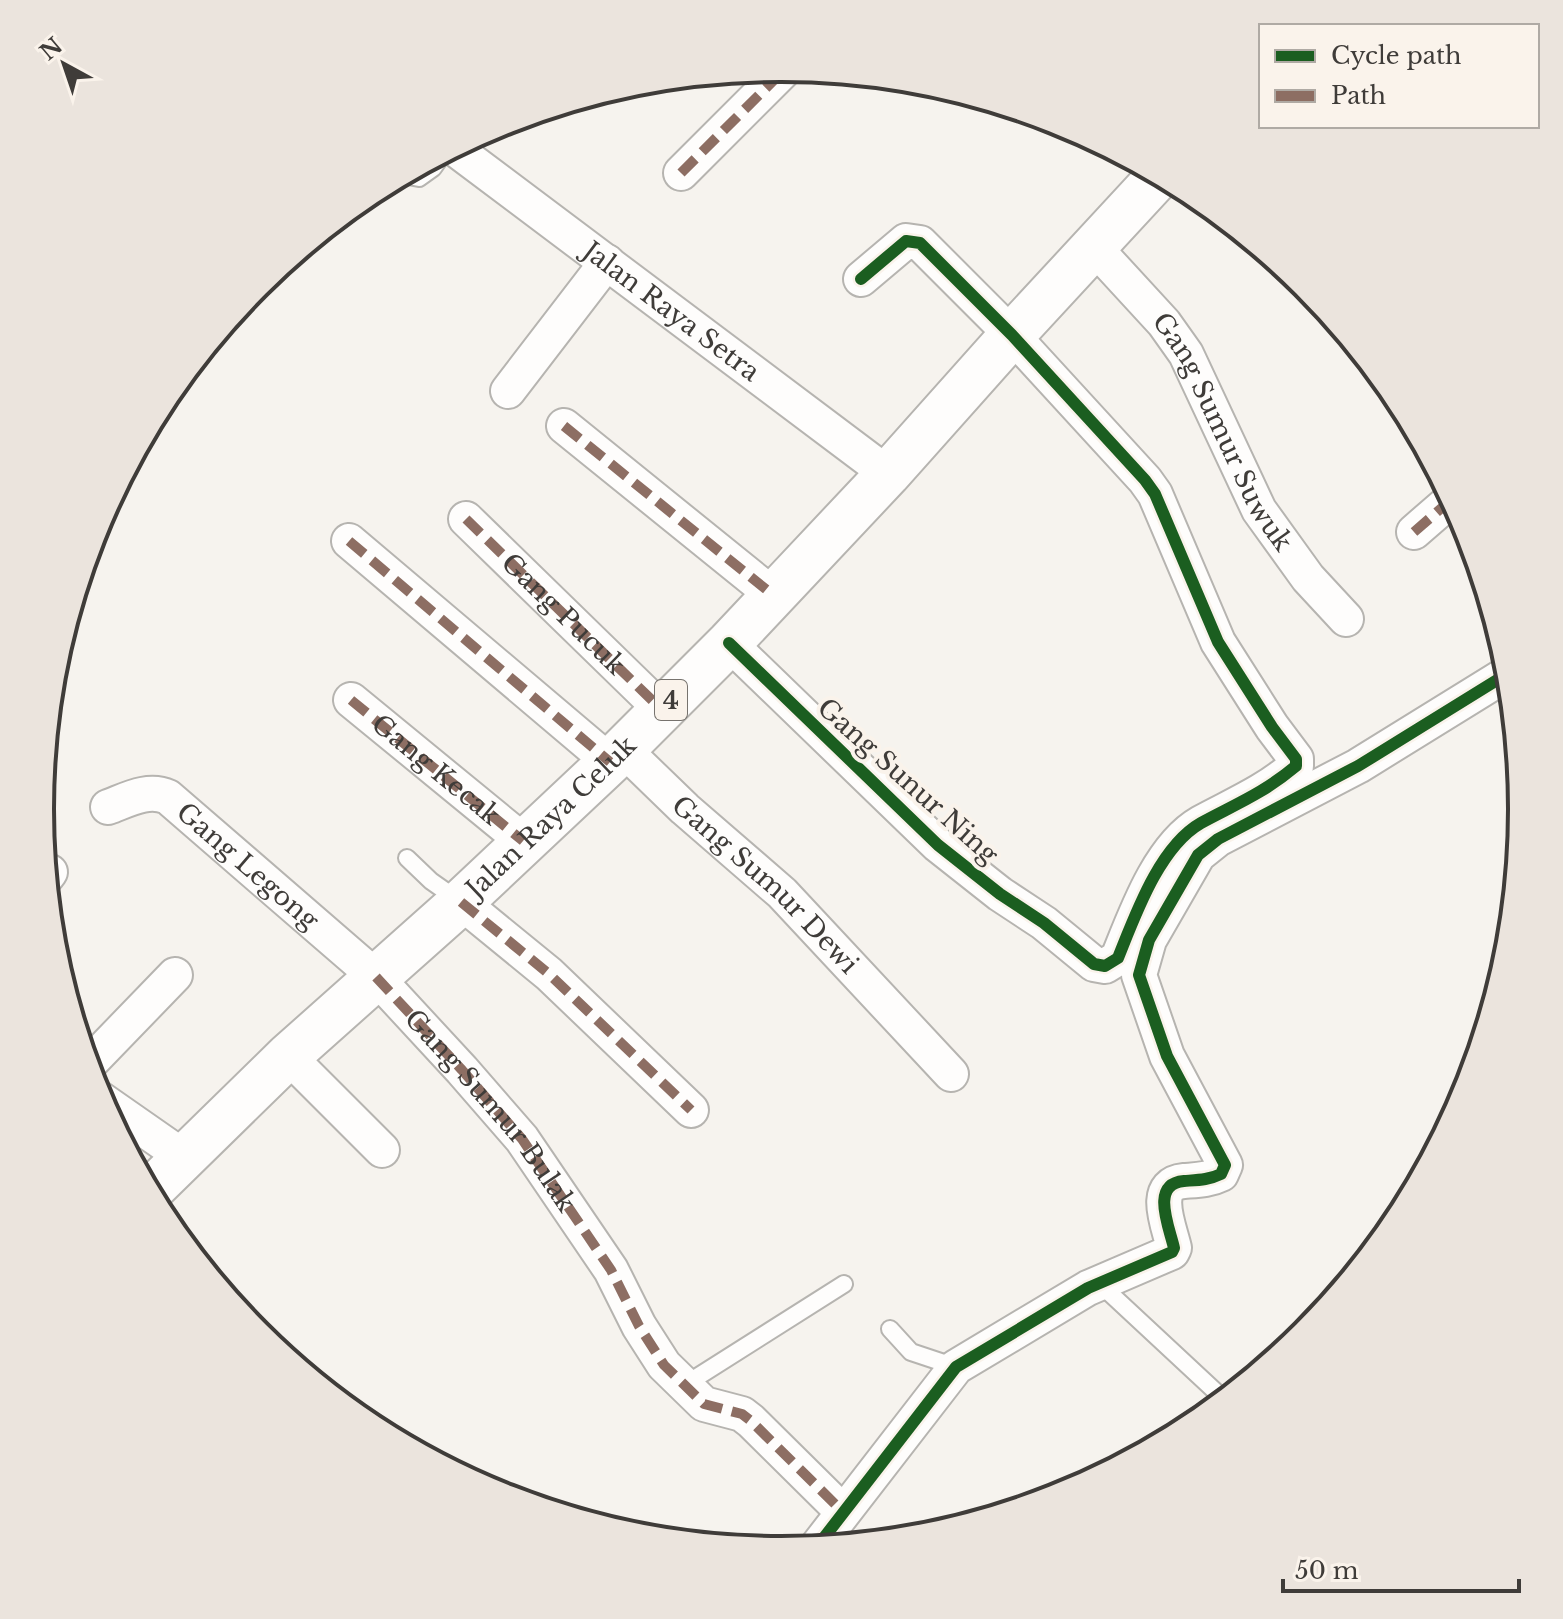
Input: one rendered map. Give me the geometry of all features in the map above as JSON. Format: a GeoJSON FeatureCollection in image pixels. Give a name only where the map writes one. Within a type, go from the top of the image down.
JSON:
{"type":"FeatureCollection","features":[{"type":"Feature","properties":{"kind":"highway","name":"Jalan Raya Celuk"},"geometry":{"type":"LineString","coordinates":[[158,1184],[288,1056],[461,902],[729,643],[888,474],[1152,184]]}},
{"type":"Feature","properties":{"kind":"street"},"geometry":{"type":"LineString","coordinates":[[681,173],[772,82]]}},
{"type":"Feature","properties":{"kind":"street","name":"Jalan Raya Setra"},"geometry":{"type":"LineString","coordinates":[[464,155],[888,474]]}},
{"type":"Feature","properties":{"kind":"street"},"geometry":{"type":"LineString","coordinates":[[861,279],[906,241],[920,243],[1012,335]]}},
{"type":"Feature","properties":{"kind":"street","name":"Gang Sumur Suwuk"},"geometry":{"type":"LineString","coordinates":[[1095,248],[1164,323],[1186,354],[1259,510],[1308,578],[1346,619]]}},
{"type":"Feature","properties":{"kind":"street"},"geometry":{"type":"LineString","coordinates":[[508,391],[607,262]]}},
{"type":"Feature","properties":{"kind":"street","name":"Gang Sunur Ning"},"geometry":{"type":"LineString","coordinates":[[729,643],[938,845],[1094,964],[1105,966],[1118,958],[1130,922],[1162,863],[1200,824],[1249,801],[1296,766],[1292,752],[1272,727],[1218,642],[1150,487],[1095,422],[1012,335]]}},
{"type":"Feature","properties":{"kind":"street"},"geometry":{"type":"LineString","coordinates":[[564,426],[773,595]]}},
{"type":"Feature","properties":{"kind":"street"},"geometry":{"type":"LineString","coordinates":[[1414,532],[1443,507]]}},
{"type":"Feature","properties":{"kind":"street","name":"Gang Pucuk"},"geometry":{"type":"LineString","coordinates":[[466,519],[661,709]]}},
{"type":"Feature","properties":{"kind":"street","name":"Gang Sumur Dewi"},"geometry":{"type":"LineString","coordinates":[[349,541],[685,809],[782,893],[951,1074]]}},
{"type":"Feature","properties":{"kind":"street"},"geometry":{"type":"LineString","coordinates":[[825,1535],[956,1367],[1077,1294],[1172,1252],[1174,1248],[1163,1196],[1167,1187],[1176,1182],[1212,1179],[1221,1174],[1225,1165],[1167,1056],[1139,975],[1149,940],[1198,855],[1218,839],[1358,766],[1497,680]]}},
{"type":"Feature","properties":{"kind":"street","name":"Gang Kecak"},"geometry":{"type":"LineString","coordinates":[[351,700],[523,841]]}},
{"type":"Feature","properties":{"kind":"street","name":"Gang Legong"},"geometry":{"type":"LineString","coordinates":[[108,807],[149,793],[157,792],[168,797],[376,977]]}},
{"type":"Feature","properties":{"kind":"street"},"geometry":{"type":"LineString","coordinates":[[461,902],[549,974],[691,1110]]}},
{"type":"Feature","properties":{"kind":"street"},"geometry":{"type":"LineString","coordinates":[[97,1055],[175,975]]}},
{"type":"Feature","properties":{"kind":"street","name":"Gang Sumur Bulak"},"geometry":{"type":"LineString","coordinates":[[376,977],[522,1139],[605,1261],[650,1345],[664,1365],[693,1394]]}},
{"type":"Feature","properties":{"kind":"street"},"geometry":{"type":"LineString","coordinates":[[288,1056],[382,1150]]}},
{"type":"Feature","properties":{"kind":"street"},"geometry":{"type":"LineString","coordinates":[[121,1113],[185,1158]]}},
{"type":"Feature","properties":{"kind":"street"},"geometry":{"type":"LineString","coordinates":[[693,1394],[742,1414],[751,1421],[842,1511]]}},
{"type":"Feature","properties":{"kind":"lane"},"geometry":{"type":"LineString","coordinates":[[407,858],[431,881],[461,902]]}},
{"type":"Feature","properties":{"kind":"lane"},"geometry":{"type":"LineString","coordinates":[[693,1394],[844,1284]]}},
{"type":"Feature","properties":{"kind":"lane"},"geometry":{"type":"LineString","coordinates":[[1100,1284],[1215,1391]]}},
{"type":"Feature","properties":{"kind":"lane"},"geometry":{"type":"LineString","coordinates":[[890,1329],[911,1352],[956,1367]]}},
{"type":"Feature","properties":{"kind":"marked path"},"geometry":{"type":"LineString","coordinates":[[681,173],[772,82]]}},
{"type":"Feature","properties":{"kind":"marked path"},"geometry":{"type":"LineString","coordinates":[[564,426],[773,595]]}},
{"type":"Feature","properties":{"kind":"marked path"},"geometry":{"type":"LineString","coordinates":[[1414,532],[1443,507]]}},
{"type":"Feature","properties":{"kind":"marked path"},"geometry":{"type":"LineString","coordinates":[[466,519],[661,709]]}},
{"type":"Feature","properties":{"kind":"marked path"},"geometry":{"type":"LineString","coordinates":[[349,541],[610,762]]}},
{"type":"Feature","properties":{"kind":"marked path"},"geometry":{"type":"LineString","coordinates":[[351,700],[523,841]]}},
{"type":"Feature","properties":{"kind":"marked path"},"geometry":{"type":"LineString","coordinates":[[461,902],[549,974],[691,1110]]}},
{"type":"Feature","properties":{"kind":"marked path"},"geometry":{"type":"LineString","coordinates":[[376,977],[522,1139],[611,1270],[639,1326],[664,1365],[704,1404],[742,1414],[751,1421],[842,1511]]}},
{"type":"Feature","properties":{"kind":"cycle path"},"geometry":{"type":"LineString","coordinates":[[729,643],[938,845],[1094,964],[1105,966],[1118,958],[1150,884],[1186,834],[1261,791],[1296,766],[1296,759],[1218,642],[1155,494],[1145,480],[1012,335],[920,243],[906,241],[861,279]]}},
{"type":"Feature","properties":{"kind":"cycle path"},"geometry":{"type":"LineString","coordinates":[[826,1535],[956,1367],[1088,1288],[1172,1252],[1174,1248],[1164,1207],[1167,1190],[1184,1181],[1221,1174],[1225,1165],[1167,1056],[1139,975],[1149,940],[1198,855],[1218,839],[1358,766],[1497,680]]}}]}
